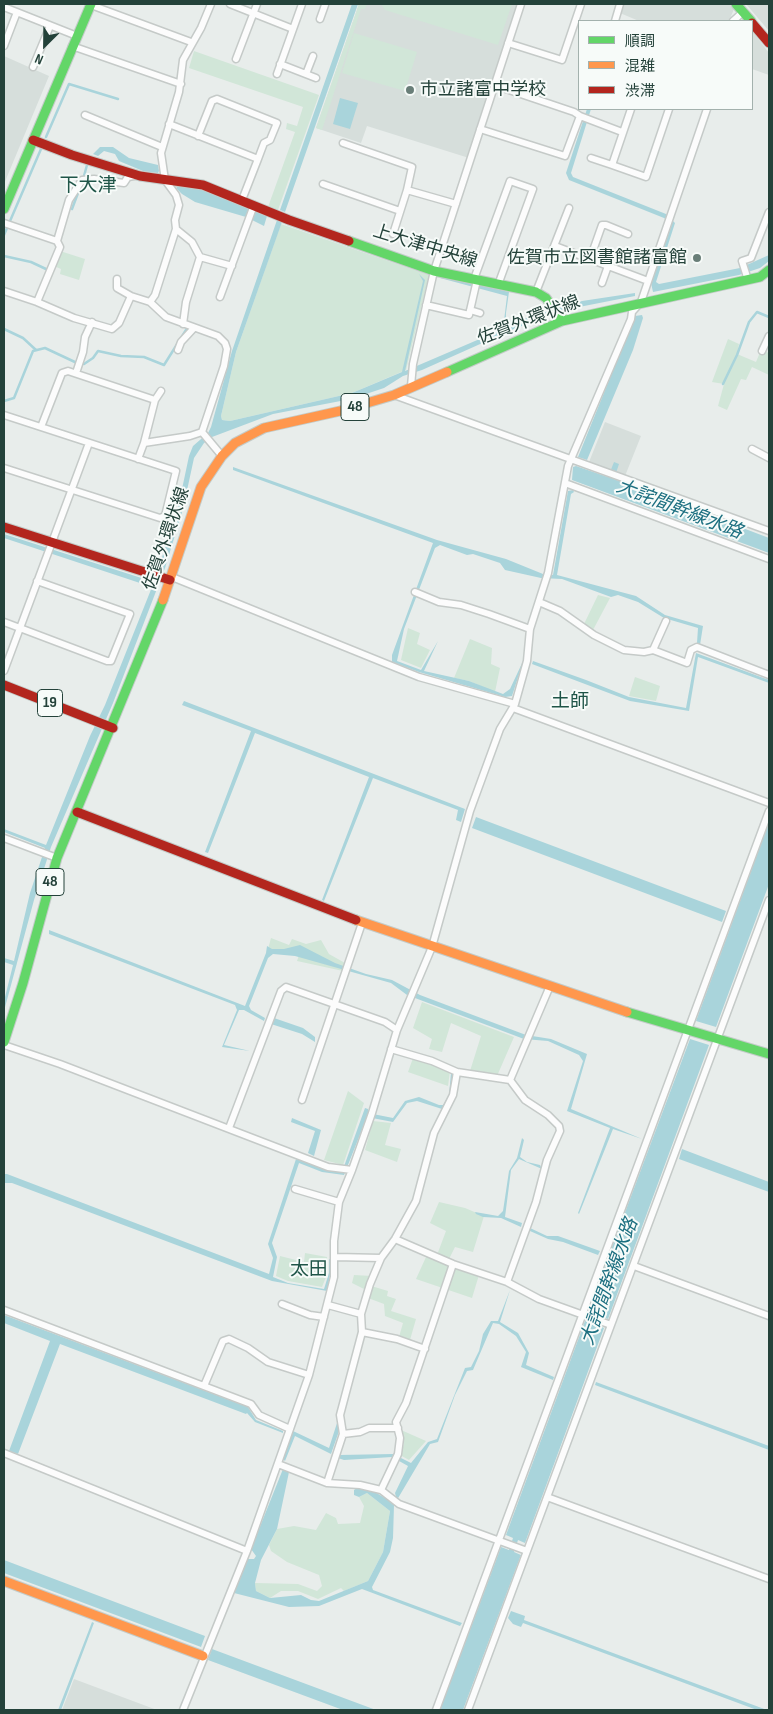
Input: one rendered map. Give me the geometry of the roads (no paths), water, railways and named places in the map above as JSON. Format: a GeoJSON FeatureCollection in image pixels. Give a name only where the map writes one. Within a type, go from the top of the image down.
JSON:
{"type":"FeatureCollection","features":[{"type":"Feature","properties":{"kind":"main road"},"geometry":{"type":"LineString","coordinates":[[736,4],[749,20]]}},
{"type":"Feature","properties":{"kind":"main road"},"geometry":{"type":"LineString","coordinates":[[4,209],[91,5]]}},
{"type":"Feature","properties":{"kind":"main road"},"geometry":{"type":"LineString","coordinates":[[753,24],[769,43]]}},
{"type":"Feature","properties":{"kind":"main road"},"geometry":{"type":"LineString","coordinates":[[33,140],[72,155],[140,176],[203,185],[254,205]]}},
{"type":"Feature","properties":{"kind":"main road","name":"上大津中央線"},"geometry":{"type":"LineString","coordinates":[[254,205],[285,218],[475,283],[536,292],[546,298],[560,318]]}},
{"type":"Feature","properties":{"kind":"main road","name":"佐賀外環状線"},"geometry":{"type":"LineString","coordinates":[[4,1044],[23,983],[53,857],[77,812],[109,726],[169,578],[201,487],[222,456],[235,443],[264,428],[340,411],[394,395],[560,318],[641,302],[747,277],[760,277],[769,270]]}},
{"type":"Feature","properties":{"kind":"main road"},"geometry":{"type":"LineString","coordinates":[[4,527],[49,548],[169,578]]}},
{"type":"Feature","properties":{"kind":"main road","name":"19"},"geometry":{"type":"LineString","coordinates":[[4,685],[109,726]]}},
{"type":"Feature","properties":{"kind":"main road"},"geometry":{"type":"LineString","coordinates":[[77,812],[197,861],[432,947],[769,1054]]}},
{"type":"Feature","properties":{"kind":"main road"},"geometry":{"type":"LineString","coordinates":[[4,1581],[203,1656]]}},
{"type":"Feature","properties":{"kind":"street"},"geometry":{"type":"LineString","coordinates":[[150,302],[155,295],[176,229],[175,220],[179,205],[176,195],[165,180],[162,147],[181,84],[183,60],[201,28],[210,4]]}},
{"type":"Feature","properties":{"kind":"street"},"geometry":{"type":"LineString","coordinates":[[230,4],[293,29]]}},
{"type":"Feature","properties":{"kind":"street"},"geometry":{"type":"LineString","coordinates":[[236,59],[257,4]]}},
{"type":"Feature","properties":{"kind":"street"},"geometry":{"type":"LineString","coordinates":[[277,74],[302,4]]}},
{"type":"Feature","properties":{"kind":"street"},"geometry":{"type":"LineString","coordinates":[[320,19],[324,4],[334,8]]}},
{"type":"Feature","properties":{"kind":"street"},"geometry":{"type":"LineString","coordinates":[[411,386],[413,364],[434,270],[521,4]]}},
{"type":"Feature","properties":{"kind":"street"},"geometry":{"type":"LineString","coordinates":[[508,43],[562,60],[581,4]]}},
{"type":"Feature","properties":{"kind":"street"},"geometry":{"type":"LineString","coordinates":[[615,20],[620,4]]}},
{"type":"Feature","properties":{"kind":"street"},"geometry":{"type":"LineString","coordinates":[[91,5],[192,42]]}},
{"type":"Feature","properties":{"kind":"street"},"geometry":{"type":"LineString","coordinates":[[5,8],[77,36]]}},
{"type":"Feature","properties":{"kind":"street"},"geometry":{"type":"LineString","coordinates":[[4,46],[17,12]]}},
{"type":"Feature","properties":{"kind":"street"},"geometry":{"type":"LineString","coordinates":[[734,20],[743,12]]}},
{"type":"Feature","properties":{"kind":"street"},"geometry":{"type":"LineString","coordinates":[[33,67],[50,26]]}},
{"type":"Feature","properties":{"kind":"street"},"geometry":{"type":"LineString","coordinates":[[72,46],[181,84]]}},
{"type":"Feature","properties":{"kind":"street"},"geometry":{"type":"LineString","coordinates":[[306,74],[313,56]]}},
{"type":"Feature","properties":{"kind":"street"},"geometry":{"type":"LineString","coordinates":[[280,64],[316,78]]}},
{"type":"Feature","properties":{"kind":"street"},"geometry":{"type":"LineString","coordinates":[[494,85],[574,112],[622,132]]}},
{"type":"Feature","properties":{"kind":"street"},"geometry":{"type":"LineString","coordinates":[[198,136],[212,102],[216,99],[277,123],[270,140],[264,143],[242,200]]}},
{"type":"Feature","properties":{"kind":"street"},"geometry":{"type":"LineString","coordinates":[[612,165],[631,110]]}},
{"type":"Feature","properties":{"kind":"street"},"geometry":{"type":"LineString","coordinates":[[591,158],[646,177],[669,110]]}},
{"type":"Feature","properties":{"kind":"street"},"geometry":{"type":"LineString","coordinates":[[183,1710],[203,1656],[247,1552],[308,1375],[334,1277],[334,1241],[338,1202],[348,1170],[370,1120],[397,1030],[432,947],[470,811],[500,729],[514,706],[527,661],[530,629],[548,576],[570,459],[631,319],[632,312],[641,302],[708,110]]}},
{"type":"Feature","properties":{"kind":"street"},"geometry":{"type":"LineString","coordinates":[[85,115],[162,147]]}},
{"type":"Feature","properties":{"kind":"street"},"geometry":{"type":"LineString","coordinates":[[480,129],[564,156],[580,116]]}},
{"type":"Feature","properties":{"kind":"street"},"geometry":{"type":"LineString","coordinates":[[168,124],[258,159]]}},
{"type":"Feature","properties":{"kind":"street"},"geometry":{"type":"LineString","coordinates":[[343,143],[412,166],[407,190],[393,234]]}},
{"type":"Feature","properties":{"kind":"street"},"geometry":{"type":"LineString","coordinates":[[37,302],[60,247],[57,241],[70,200],[82,180],[94,178],[124,184],[128,176],[140,176]]}},
{"type":"Feature","properties":{"kind":"street"},"geometry":{"type":"LineString","coordinates":[[426,305],[469,315],[475,283],[510,181],[533,190],[498,285]]}},
{"type":"Feature","properties":{"kind":"street"},"geometry":{"type":"LineString","coordinates":[[322,184],[400,211]]}},
{"type":"Feature","properties":{"kind":"street"},"geometry":{"type":"LineString","coordinates":[[407,190],[456,204]]}},
{"type":"Feature","properties":{"kind":"street"},"geometry":{"type":"LineString","coordinates":[[220,297],[254,205]]}},
{"type":"Feature","properties":{"kind":"street"},"geometry":{"type":"LineString","coordinates":[[536,292],[569,208]]}},
{"type":"Feature","properties":{"kind":"street"},"geometry":{"type":"LineString","coordinates":[[747,277],[742,260],[751,258],[769,212]]}},
{"type":"Feature","properties":{"kind":"street"},"geometry":{"type":"LineString","coordinates":[[7,224],[57,241]]}},
{"type":"Feature","properties":{"kind":"street"},"geometry":{"type":"LineString","coordinates":[[590,259],[602,225],[628,234]]}},
{"type":"Feature","properties":{"kind":"street"},"geometry":{"type":"LineString","coordinates":[[176,229],[192,242],[200,256],[232,266]]}},
{"type":"Feature","properties":{"kind":"street"},"geometry":{"type":"LineString","coordinates":[[555,246],[648,281]]}},
{"type":"Feature","properties":{"kind":"street"},"geometry":{"type":"LineString","coordinates":[[183,324],[186,302],[200,256]]}},
{"type":"Feature","properties":{"kind":"street"},"geometry":{"type":"LineString","coordinates":[[602,283],[608,266]]}},
{"type":"Feature","properties":{"kind":"street"},"geometry":{"type":"LineString","coordinates":[[117,279],[117,288],[131,296],[150,302],[166,317],[218,336],[226,343],[227,349],[224,366],[202,432]]}},
{"type":"Feature","properties":{"kind":"street"},"geometry":{"type":"LineString","coordinates":[[4,291],[37,302],[74,318],[112,329],[119,323],[131,296]]}},
{"type":"Feature","properties":{"kind":"street"},"geometry":{"type":"LineString","coordinates":[[470,310],[480,313]]}},
{"type":"Feature","properties":{"kind":"street"},"geometry":{"type":"LineString","coordinates":[[76,373],[84,352],[85,337],[92,322]]}},
{"type":"Feature","properties":{"kind":"street"},"geometry":{"type":"LineString","coordinates":[[178,350],[181,342],[194,328]]}},
{"type":"Feature","properties":{"kind":"street"},"geometry":{"type":"LineString","coordinates":[[762,351],[769,336]]}},
{"type":"Feature","properties":{"kind":"street"},"geometry":{"type":"LineString","coordinates":[[41,427],[62,373],[68,370],[155,400]]}},
{"type":"Feature","properties":{"kind":"street"},"geometry":{"type":"LineString","coordinates":[[138,459],[155,400],[161,391]]}},
{"type":"Feature","properties":{"kind":"street"},"geometry":{"type":"LineString","coordinates":[[394,395],[769,531]]}},
{"type":"Feature","properties":{"kind":"street"},"geometry":{"type":"LineString","coordinates":[[4,415],[176,472],[166,516],[160,518],[4,468]]}},
{"type":"Feature","properties":{"kind":"street"},"geometry":{"type":"LineString","coordinates":[[202,432],[222,456]]}},
{"type":"Feature","properties":{"kind":"street"},"geometry":{"type":"LineString","coordinates":[[144,443],[190,436],[202,432]]}},
{"type":"Feature","properties":{"kind":"street"},"geometry":{"type":"LineString","coordinates":[[4,671],[89,443]]}},
{"type":"Feature","properties":{"kind":"street"},"geometry":{"type":"LineString","coordinates":[[752,449],[769,458]]}},
{"type":"Feature","properties":{"kind":"street"},"geometry":{"type":"LineString","coordinates":[[565,483],[769,559]]}},
{"type":"Feature","properties":{"kind":"street"},"geometry":{"type":"LineString","coordinates":[[169,578],[419,677],[514,706],[769,803]]}},
{"type":"Feature","properties":{"kind":"street"},"geometry":{"type":"LineString","coordinates":[[4,622],[108,661],[113,658],[130,616],[128,611],[37,581]]}},
{"type":"Feature","properties":{"kind":"street"},"geometry":{"type":"LineString","coordinates":[[417,593],[439,602],[461,605],[530,629]]}},
{"type":"Feature","properties":{"kind":"street"},"geometry":{"type":"LineString","coordinates":[[540,602],[560,611],[594,635],[624,650],[639,652],[653,650],[687,663],[691,650],[696,648],[769,675]]}},
{"type":"Feature","properties":{"kind":"street"},"geometry":{"type":"LineString","coordinates":[[653,650],[666,621]]}},
{"type":"Feature","properties":{"kind":"street"},"geometry":{"type":"LineString","coordinates":[[436,1710],[582,1315],[693,1030],[769,811]]}},
{"type":"Feature","properties":{"kind":"street"},"geometry":{"type":"LineString","coordinates":[[4,838],[53,857]]}},
{"type":"Feature","properties":{"kind":"street"},"geometry":{"type":"LineString","coordinates":[[468,1710],[769,900]]}},
{"type":"Feature","properties":{"kind":"street"},"geometry":{"type":"LineString","coordinates":[[302,1100],[336,1004],[362,922]]}},
{"type":"Feature","properties":{"kind":"street"},"geometry":{"type":"LineString","coordinates":[[510,1080],[550,986]]}},
{"type":"Feature","properties":{"kind":"street"},"geometry":{"type":"LineString","coordinates":[[228,1128],[281,991],[286,987],[294,988],[385,1022],[397,1030]]}},
{"type":"Feature","properties":{"kind":"street"},"geometry":{"type":"LineString","coordinates":[[4,1044],[328,1167],[348,1170]]}},
{"type":"Feature","properties":{"kind":"street"},"geometry":{"type":"LineString","coordinates":[[391,1050],[432,1061],[457,1072],[510,1080],[525,1100],[548,1115],[559,1126],[560,1132],[547,1160],[536,1202],[507,1282]]}},
{"type":"Feature","properties":{"kind":"street"},"geometry":{"type":"LineString","coordinates":[[327,1483],[342,1434],[340,1416],[362,1332],[361,1314],[370,1284],[381,1258],[416,1201],[434,1133],[453,1095],[457,1072]]}},
{"type":"Feature","properties":{"kind":"street"},"geometry":{"type":"LineString","coordinates":[[295,1189],[338,1202]]}},
{"type":"Feature","properties":{"kind":"street"},"geometry":{"type":"LineString","coordinates":[[394,1239],[453,1264],[507,1282],[539,1299],[611,1325]]}},
{"type":"Feature","properties":{"kind":"street"},"geometry":{"type":"LineString","coordinates":[[335,1257],[381,1258]]}},
{"type":"Feature","properties":{"kind":"street"},"geometry":{"type":"LineString","coordinates":[[381,1490],[397,1457],[400,1438],[396,1422],[406,1403],[453,1264]]}},
{"type":"Feature","properties":{"kind":"street"},"geometry":{"type":"LineString","coordinates":[[634,1266],[769,1316]]}},
{"type":"Feature","properties":{"kind":"street"},"geometry":{"type":"LineString","coordinates":[[282,1304],[310,1315],[324,1317]]}},
{"type":"Feature","properties":{"kind":"street"},"geometry":{"type":"LineString","coordinates":[[328,1304],[361,1314]]}},
{"type":"Feature","properties":{"kind":"street"},"geometry":{"type":"LineString","coordinates":[[4,1310],[251,1404],[259,1415],[290,1428]]}},
{"type":"Feature","properties":{"kind":"street"},"geometry":{"type":"LineString","coordinates":[[362,1332],[397,1339],[425,1349]]}},
{"type":"Feature","properties":{"kind":"street"},"geometry":{"type":"LineString","coordinates":[[204,1386],[223,1341],[229,1339],[248,1348],[268,1362],[308,1375]]}},
{"type":"Feature","properties":{"kind":"street"},"geometry":{"type":"LineString","coordinates":[[342,1434],[360,1432],[370,1428],[398,1428]]}},
{"type":"Feature","properties":{"kind":"street"},"geometry":{"type":"LineString","coordinates":[[4,1453],[247,1552]]}},
{"type":"Feature","properties":{"kind":"street"},"geometry":{"type":"LineString","coordinates":[[278,1464],[327,1483],[360,1485],[381,1490],[399,1504],[527,1551]]}},
{"type":"Feature","properties":{"kind":"street"},"geometry":{"type":"LineString","coordinates":[[547,1497],[769,1579]]}},
{"type":"Feature","properties":{"kind":"water"},"geometry":{"type":"Polygon","coordinates":[[[352,4],[358,4],[285,212],[280,210],[352,4]]]}},
{"type":"Feature","properties":{"kind":"water"},"geometry":{"type":"Polygon","coordinates":[[[340,98],[358,103],[350,129],[333,124],[340,98]]]}},
{"type":"Feature","properties":{"kind":"water"},"geometry":{"type":"Polygon","coordinates":[[[587,110],[591,110],[571,173],[573,177],[666,214],[675,223],[656,282],[659,284],[740,268],[769,255],[769,261],[760,268],[739,275],[653,292],[651,283],[672,224],[664,218],[569,180],[566,173],[587,110]]]}},
{"type":"Feature","properties":{"kind":"water"},"geometry":{"type":"Polygon","coordinates":[[[100,147],[113,147],[129,158],[158,165],[159,171],[158,173],[143,171],[119,161],[115,154],[104,151],[98,156],[93,154],[100,147]]]}},
{"type":"Feature","properties":{"kind":"water"},"geometry":{"type":"Polygon","coordinates":[[[179,185],[204,189],[267,216],[264,226],[246,217],[195,202],[176,188],[179,185]]]}},
{"type":"Feature","properties":{"kind":"water"},"geometry":{"type":"Polygon","coordinates":[[[277,220],[282,222],[236,352],[221,416],[222,420],[230,421],[352,393],[402,372],[423,281],[419,274],[425,280],[405,371],[503,329],[507,296],[440,278],[440,276],[509,292],[506,319],[510,323],[582,301],[635,293],[635,296],[579,307],[516,328],[422,370],[403,376],[384,388],[351,399],[273,414],[212,437],[204,443],[194,458],[183,509],[165,568],[113,703],[51,847],[34,900],[4,1011],[4,1001],[13,965],[4,962],[4,958],[14,961],[30,893],[45,848],[4,832],[4,829],[46,845],[152,587],[4,538],[4,534],[154,582],[178,508],[189,456],[193,446],[208,433],[211,427],[232,351],[277,220]]]}},
{"type":"Feature","properties":{"kind":"water"},"geometry":{"type":"Polygon","coordinates":[[[642,315],[643,318],[633,350],[587,460],[578,457],[635,316],[642,315]]]}},
{"type":"Feature","properties":{"kind":"water","name":"大詫間幹線水路"},"geometry":{"type":"Polygon","coordinates":[[[614,462],[619,464],[614,479],[769,538],[769,553],[572,480],[573,467],[576,466],[608,477],[614,462]]]}},
{"type":"Feature","properties":{"kind":"water"},"geometry":{"type":"Polygon","coordinates":[[[233,467],[437,540],[506,559],[543,574],[553,575],[568,491],[573,490],[557,575],[636,596],[665,615],[703,626],[700,645],[697,643],[698,628],[664,618],[638,602],[618,595],[611,597],[562,579],[541,578],[505,570],[500,563],[473,554],[467,555],[440,545],[435,548],[404,629],[397,661],[421,670],[438,641],[424,671],[469,681],[503,694],[510,689],[524,659],[512,696],[505,697],[419,672],[392,662],[392,655],[433,543],[233,470],[233,467]]]}},
{"type":"Feature","properties":{"kind":"water"},"geometry":{"type":"Polygon","coordinates":[[[696,653],[769,680],[769,683],[698,657],[689,711],[630,701],[532,664],[533,661],[629,697],[686,708],[696,653]]]}},
{"type":"Feature","properties":{"kind":"water"},"geometry":{"type":"Polygon","coordinates":[[[184,701],[465,809],[461,822],[456,820],[458,810],[373,778],[324,901],[322,900],[369,777],[255,733],[208,853],[205,852],[251,731],[182,705],[184,701]]]}},
{"type":"Feature","properties":{"kind":"water"},"geometry":{"type":"Polygon","coordinates":[[[476,817],[726,911],[722,922],[472,828],[476,817]]]}},
{"type":"Feature","properties":{"kind":"water"},"geometry":{"type":"Polygon","coordinates":[[[769,822],[769,884],[716,1027],[696,1021],[769,822]]]}},
{"type":"Feature","properties":{"kind":"water"},"geometry":{"type":"Polygon","coordinates":[[[49,930],[245,1006],[267,946],[272,949],[284,949],[300,945],[335,963],[366,974],[392,980],[420,995],[526,1035],[551,1039],[587,1054],[571,1109],[642,1139],[613,1129],[579,1214],[610,1128],[567,1111],[583,1061],[579,1055],[548,1041],[524,1039],[407,995],[391,983],[295,956],[273,954],[268,958],[249,1006],[251,1010],[265,1018],[264,1021],[244,1010],[239,1010],[224,1045],[250,1051],[222,1047],[237,1010],[235,1005],[49,934],[49,930]]]}},
{"type":"Feature","properties":{"kind":"water"},"geometry":{"type":"Polygon","coordinates":[[[274,1018],[303,1028],[315,1037],[315,1042],[302,1034],[271,1024],[274,1018]]]}},
{"type":"Feature","properties":{"kind":"water","name":"大詫間幹線水路"},"geometry":{"type":"Polygon","coordinates":[[[690,1039],[709,1045],[608,1319],[600,1316],[597,1325],[604,1328],[525,1543],[518,1540],[514,1552],[521,1555],[463,1710],[440,1710],[501,1547],[509,1550],[513,1538],[506,1535],[585,1321],[593,1323],[596,1314],[588,1311],[690,1039]]]}},
{"type":"Feature","properties":{"kind":"water"},"geometry":{"type":"Polygon","coordinates":[[[451,1073],[454,1073],[450,1096],[442,1109],[417,1101],[407,1103],[393,1122],[367,1117],[344,1175],[322,1172],[299,1163],[272,1243],[277,1257],[273,1277],[288,1283],[324,1289],[329,1273],[329,1259],[331,1260],[327,1291],[272,1281],[12,1183],[4,1183],[4,1174],[7,1174],[269,1274],[273,1258],[268,1244],[296,1159],[323,1169],[342,1172],[365,1108],[368,1109],[368,1113],[393,1118],[405,1101],[419,1097],[443,1105],[449,1095],[451,1073]]]}},
{"type":"Feature","properties":{"kind":"water"},"geometry":{"type":"Polygon","coordinates":[[[292,1118],[321,1130],[314,1156],[308,1153],[315,1131],[291,1122],[292,1118]]]}},
{"type":"Feature","properties":{"kind":"water"},"geometry":{"type":"Polygon","coordinates":[[[522,1138],[524,1140],[520,1157],[527,1162],[540,1165],[542,1169],[519,1159],[511,1170],[505,1217],[522,1223],[521,1227],[501,1218],[483,1217],[475,1212],[498,1216],[503,1211],[509,1171],[517,1158],[522,1138]]]}},
{"type":"Feature","properties":{"kind":"water"},"geometry":{"type":"Polygon","coordinates":[[[682,1149],[769,1182],[769,1192],[679,1159],[682,1149]]]}},
{"type":"Feature","properties":{"kind":"water"},"geometry":{"type":"Polygon","coordinates":[[[530,1228],[547,1236],[558,1236],[600,1251],[598,1255],[563,1242],[548,1239],[530,1231],[530,1228]]]}},
{"type":"Feature","properties":{"kind":"water"},"geometry":{"type":"Polygon","coordinates":[[[510,1290],[500,1322],[518,1333],[529,1353],[526,1365],[554,1377],[553,1380],[521,1367],[526,1352],[516,1336],[499,1324],[493,1323],[473,1370],[467,1371],[455,1395],[438,1442],[430,1444],[394,1505],[393,1538],[390,1552],[372,1587],[373,1590],[462,1623],[460,1626],[362,1589],[319,1606],[289,1607],[234,1593],[247,1559],[254,1559],[256,1556],[251,1549],[283,1469],[289,1472],[277,1529],[261,1560],[255,1583],[256,1591],[270,1598],[301,1595],[311,1600],[319,1601],[368,1581],[383,1552],[390,1511],[367,1493],[359,1497],[354,1495],[354,1490],[357,1488],[373,1491],[392,1502],[396,1497],[395,1493],[408,1466],[392,1457],[344,1460],[338,1458],[339,1455],[393,1454],[411,1463],[428,1442],[437,1439],[465,1368],[471,1367],[479,1351],[483,1334],[491,1321],[498,1321],[510,1290]]]}},
{"type":"Feature","properties":{"kind":"water"},"geometry":{"type":"Polygon","coordinates":[[[4,1315],[248,1407],[256,1420],[283,1431],[283,1433],[255,1422],[247,1413],[60,1344],[18,1454],[9,1451],[50,1341],[4,1323],[4,1315]]]}},
{"type":"Feature","properties":{"kind":"water"},"geometry":{"type":"Polygon","coordinates":[[[596,1382],[769,1446],[769,1450],[595,1385],[596,1382]]]}},
{"type":"Feature","properties":{"kind":"water"},"geometry":{"type":"Polygon","coordinates":[[[337,1423],[339,1423],[338,1434],[331,1454],[295,1436],[285,1461],[283,1459],[293,1431],[329,1448],[337,1423]]]}},
{"type":"Feature","properties":{"kind":"water"},"geometry":{"type":"Polygon","coordinates":[[[4,1560],[205,1636],[201,1647],[4,1573],[4,1560]]]}},
{"type":"Feature","properties":{"kind":"water"},"geometry":{"type":"Polygon","coordinates":[[[511,1611],[525,1616],[524,1620],[767,1710],[757,1710],[523,1623],[521,1627],[513,1624],[508,1618],[511,1611]]]}},
{"type":"Feature","properties":{"kind":"water"},"geometry":{"type":"Polygon","coordinates":[[[92,1622],[94,1623],[61,1710],[58,1710],[92,1622]]]}},
{"type":"Feature","properties":{"kind":"water"},"geometry":{"type":"Polygon","coordinates":[[[212,1649],[376,1710],[343,1710],[208,1660],[212,1649]]]}},
{"type":"Feature","properties":{"kind":"waterway"},"geometry":{"type":"LineString","coordinates":[[46,137],[69,84],[118,99]]}},
{"type":"Feature","properties":{"kind":"waterway"},"geometry":{"type":"LineString","coordinates":[[4,235],[41,149]]}},
{"type":"Feature","properties":{"kind":"waterway"},"geometry":{"type":"LineString","coordinates":[[84,176],[87,165]]}},
{"type":"Feature","properties":{"kind":"waterway"},"geometry":{"type":"LineString","coordinates":[[72,209],[78,193]]}},
{"type":"Feature","properties":{"kind":"waterway"},"geometry":{"type":"LineString","coordinates":[[4,256],[31,262],[46,269]]}},
{"type":"Feature","properties":{"kind":"waterway"},"geometry":{"type":"LineString","coordinates":[[723,384],[737,355],[749,322],[757,312],[769,317]]}},
{"type":"Feature","properties":{"kind":"waterway"},"geometry":{"type":"LineString","coordinates":[[4,329],[23,338],[36,350]]}},
{"type":"Feature","properties":{"kind":"waterway"},"geometry":{"type":"LineString","coordinates":[[84,364],[93,358],[98,351],[121,356],[144,357],[164,365],[186,330]]}},
{"type":"Feature","properties":{"kind":"waterway"},"geometry":{"type":"LineString","coordinates":[[4,401],[14,398],[33,351],[45,348],[77,363]]}},
{"type":"Feature","properties":{"kind":"place","name":"市立諸富中学校"},"geometry":{"type":"Point","coordinates":[410,90]}},
{"type":"Feature","properties":{"kind":"place","name":"佐賀市立図書館諸富館"},"geometry":{"type":"Point","coordinates":[697,258]}},
{"type":"Feature","properties":{"kind":"district","name":"下大津"},"geometry":{"type":"Point","coordinates":[88,186]}},
{"type":"Feature","properties":{"kind":"district","name":"土師"},"geometry":{"type":"Point","coordinates":[570,702]}},
{"type":"Feature","properties":{"kind":"district","name":"太田"},"geometry":{"type":"Point","coordinates":[309,1270]}}]}
